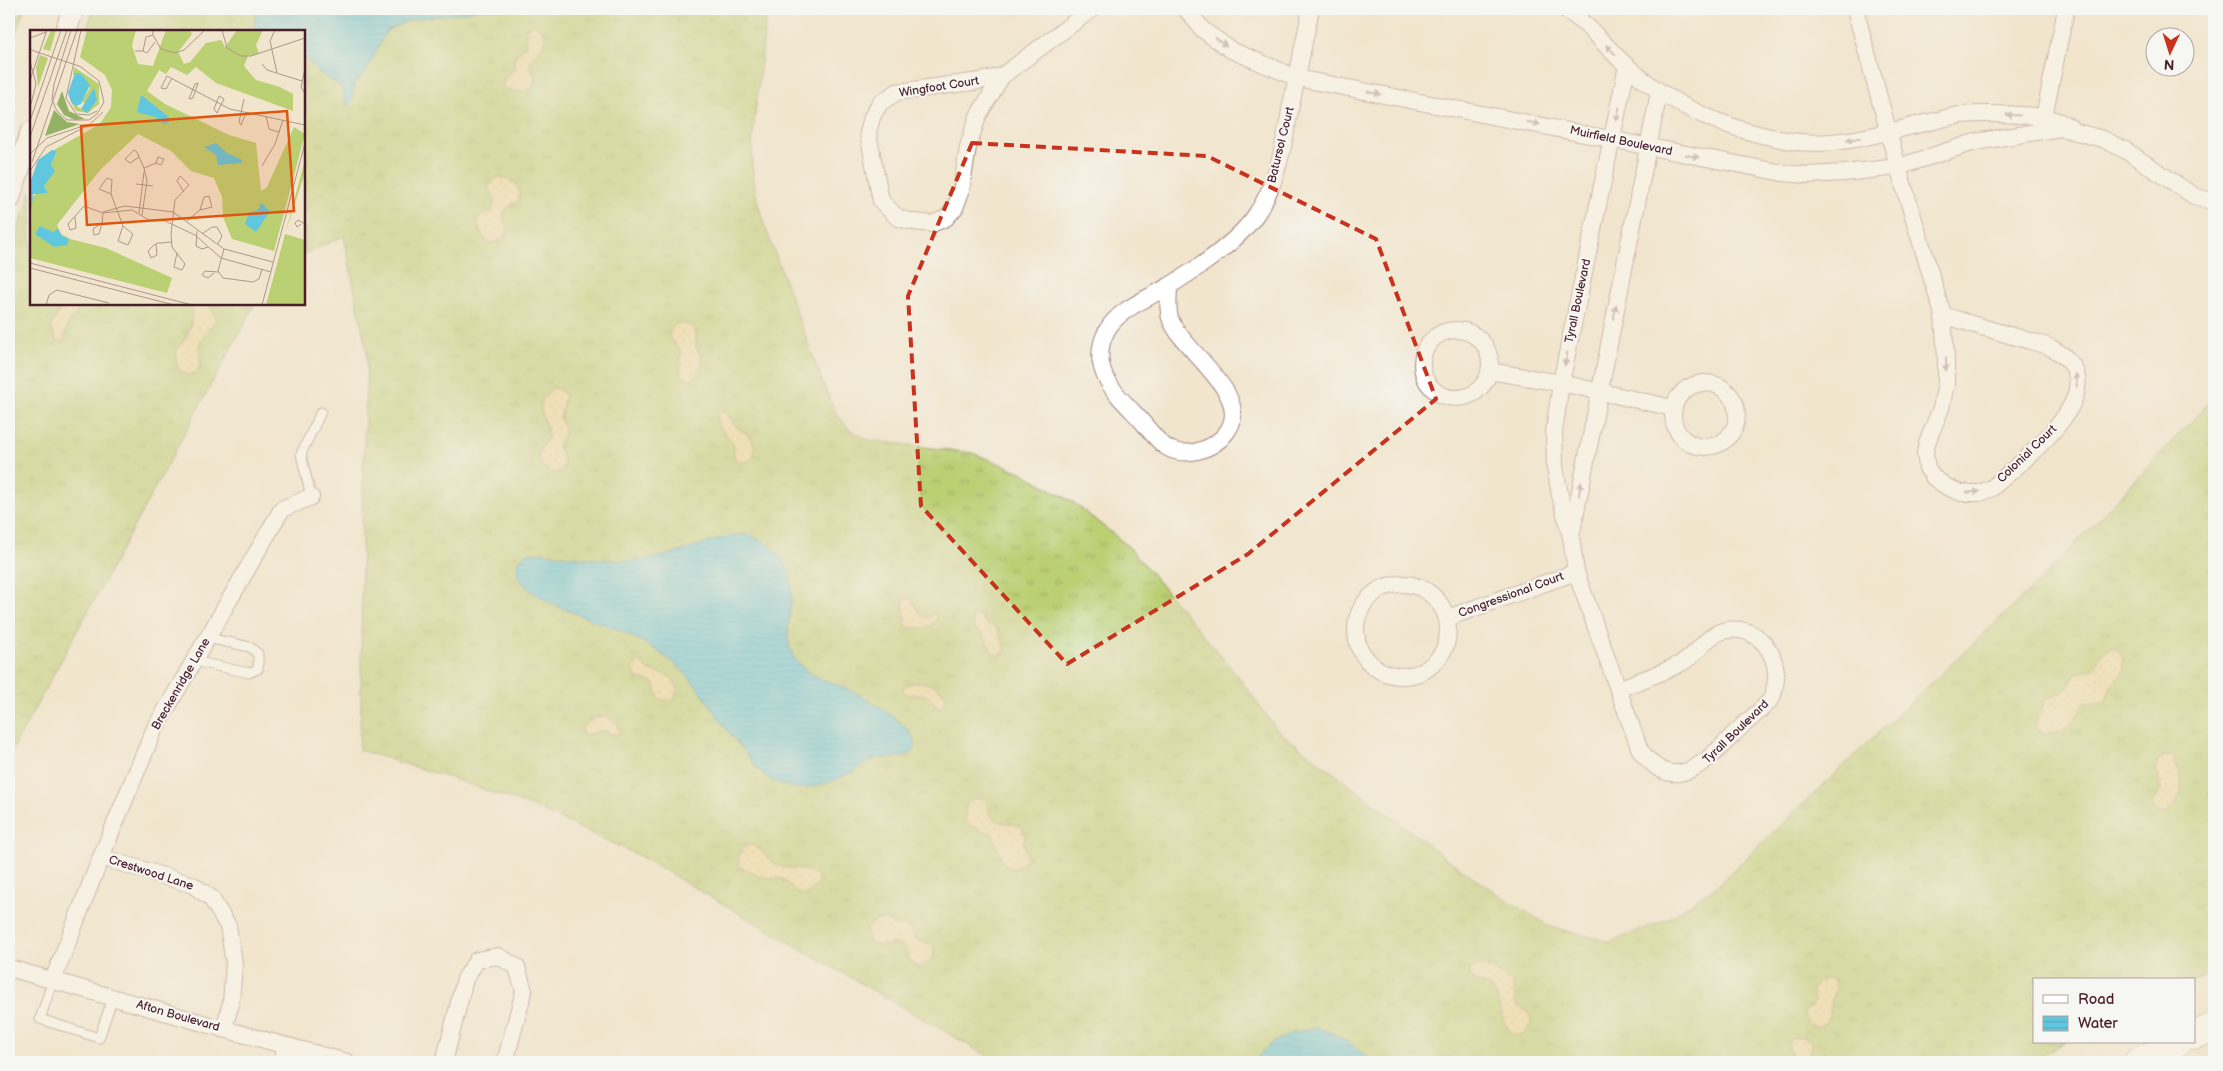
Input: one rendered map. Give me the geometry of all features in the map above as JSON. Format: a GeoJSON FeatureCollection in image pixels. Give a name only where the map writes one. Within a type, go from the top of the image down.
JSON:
{"type":"FeatureCollection","features":[{"type":"Feature","properties":{"kind":"highway"},"geometry":{"type":"LineString","coordinates":[[2196,1035],[2214,1027]]}},
{"type":"Feature","properties":{"kind":"highway"},"geometry":{"type":"LineString","coordinates":[[2138,1062],[2174,1044]]}},
{"type":"Feature","properties":{"kind":"street"},"geometry":{"type":"LineString","coordinates":[[66,30],[73,9]]}},
{"type":"Feature","properties":{"kind":"street","name":"Wingfoot Court"},"geometry":{"type":"LineString","coordinates":[[1002,76],[980,81],[897,92],[880,103],[872,117],[868,133],[881,201],[898,218],[932,224],[946,218],[956,208],[961,192],[968,147],[978,116],[1002,76],[1092,9]]}},
{"type":"Feature","properties":{"kind":"street","name":"Muirfield Boulevard"},"geometry":{"type":"LineString","coordinates":[[1186,9],[1203,30],[1231,50],[1297,78],[1613,138],[1648,147],[1783,173],[1808,175],[1898,167],[1975,142],[2043,124]]}},
{"type":"Feature","properties":{"kind":"street","name":"Batursol Court"},"geometry":{"type":"LineString","coordinates":[[1169,286],[1170,318],[1181,336],[1228,393],[1232,406],[1232,419],[1228,432],[1218,442],[1193,452],[1180,452],[1166,446],[1111,388],[1102,364],[1101,348],[1107,330],[1117,316],[1169,286],[1214,256],[1236,238],[1255,217],[1275,177],[1311,9]]}},
{"type":"Feature","properties":{"kind":"street","name":"Muirfield Boulevard"},"geometry":{"type":"LineString","coordinates":[[1564,9],[1577,16],[1627,66],[1659,92],[1693,112],[1734,128],[1793,141],[1850,140],[1961,115],[1992,114],[2076,131],[2103,140],[2125,150],[2194,196],[2214,202]]}},
{"type":"Feature","properties":{"kind":"street","name":"Colonial Court"},"geometry":{"type":"LineString","coordinates":[[1855,9],[1898,167],[1943,315],[1946,384],[1941,408],[1925,453],[1927,468],[1934,478],[1946,487],[1961,493],[1980,493],[1992,488],[2054,430],[2071,408],[2078,393],[2077,377],[2072,362],[2052,348],[1943,315]]}},
{"type":"Feature","properties":{"kind":"street"},"geometry":{"type":"LineString","coordinates":[[2043,124],[2067,9]]}},
{"type":"Feature","properties":{"kind":"street","name":"Tyrall Boulevard"},"geometry":{"type":"LineString","coordinates":[[1618,689],[1686,661],[1713,637],[1723,631],[1751,632],[1764,641],[1775,664],[1777,679],[1773,697],[1700,767],[1682,772],[1664,771],[1650,764],[1640,750],[1618,689],[1576,572],[1572,537],[1560,496],[1555,467],[1554,432],[1561,383],[1627,66]]}},
{"type":"Feature","properties":{"kind":"street","name":"Tyrall Boulevard"},"geometry":{"type":"LineString","coordinates":[[1572,537],[1599,391],[1659,92]]}},
{"type":"Feature","properties":{"kind":"street"},"geometry":{"type":"LineString","coordinates":[[9,199],[30,136]]}},
{"type":"Feature","properties":{"kind":"street"},"geometry":{"type":"LineString","coordinates":[[1459,330],[1472,334],[1482,342],[1489,354],[1490,371],[1486,380],[1477,390],[1466,396],[1452,398],[1439,393],[1429,385],[1423,373],[1422,360],[1426,347],[1434,337],[1446,331],[1459,330]]}},
{"type":"Feature","properties":{"kind":"street"},"geometry":{"type":"LineString","coordinates":[[1490,371],[1561,383],[1673,408]]}},
{"type":"Feature","properties":{"kind":"street"},"geometry":{"type":"LineString","coordinates":[[1699,382],[1712,383],[1724,388],[1732,397],[1737,409],[1737,422],[1732,434],[1722,442],[1710,447],[1698,447],[1686,442],[1677,432],[1672,420],[1673,408],[1678,396],[1687,387],[1699,382]]}},
{"type":"Feature","properties":{"kind":"street","name":"Breckenridge Lane"},"geometry":{"type":"LineString","coordinates":[[53,980],[101,857],[154,730],[282,509],[311,497]]}},
{"type":"Feature","properties":{"kind":"street","name":"Congressional Court"},"geometry":{"type":"LineString","coordinates":[[1446,618],[1576,572]]}},
{"type":"Feature","properties":{"kind":"street","name":"Congressional Court"},"geometry":{"type":"LineString","coordinates":[[1404,584],[1422,589],[1436,600],[1446,618],[1448,633],[1444,650],[1433,665],[1417,674],[1399,677],[1382,672],[1367,661],[1358,646],[1355,628],[1360,610],[1371,596],[1386,587],[1404,584]]}},
{"type":"Feature","properties":{"kind":"street","name":"Crestwood Lane"},"geometry":{"type":"LineString","coordinates":[[101,857],[193,885],[211,898],[228,926],[234,963],[231,1003],[224,1029]]}},
{"type":"Feature","properties":{"kind":"street"},"geometry":{"type":"LineString","coordinates":[[444,1062],[465,979],[477,960],[498,956],[517,967],[524,990],[505,1062]]}},
{"type":"Feature","properties":{"kind":"street","name":"Afton Boulevard"},"geometry":{"type":"LineString","coordinates":[[9,968],[347,1062]]}},
{"type":"Feature","properties":{"kind":"street"},"geometry":{"type":"LineString","coordinates":[[282,1062],[286,1046]]}},
{"type":"Feature","properties":{"kind":"lane","name":"Breckenridge Lane"},"geometry":{"type":"LineString","coordinates":[[311,497],[301,454],[322,412]]}},
{"type":"Feature","properties":{"kind":"lane"},"geometry":{"type":"LineString","coordinates":[[194,661],[249,673],[258,669],[258,654],[250,648],[208,638]]}},
{"type":"Feature","properties":{"kind":"lane"},"geometry":{"type":"LineString","coordinates":[[53,980],[40,1020],[99,1038],[112,997]]}},
{"type":"Feature","properties":{"kind":"highlighted area"},"geometry":{"type":"Polygon","coordinates":[[[972,143],[1207,156],[1376,239],[1436,399],[1248,554],[1067,664],[921,506],[908,296],[972,143]]]}},
{"type":"Feature","properties":{"kind":"green space"},"geometry":{"type":"Polygon","coordinates":[[[15,9],[24,9],[9,54],[9,26],[15,9]]]}},
{"type":"Feature","properties":{"kind":"green space"},"geometry":{"type":"Polygon","coordinates":[[[94,9],[767,9],[753,132],[752,165],[756,195],[763,221],[821,379],[836,413],[850,430],[868,440],[972,453],[1021,472],[1073,502],[1129,547],[1237,675],[1277,730],[1447,859],[1507,900],[1551,927],[1610,942],[1666,920],[1715,887],[2044,577],[2214,397],[2214,972],[2196,980],[2196,978],[2033,978],[2033,1044],[2062,1044],[2027,1062],[998,1062],[636,854],[531,806],[451,778],[359,750],[362,517],[367,353],[344,236],[305,254],[305,30],[86,30],[94,9]]]}},
{"type":"Feature","properties":{"kind":"green space"},"geometry":{"type":"Polygon","coordinates":[[[30,194],[30,305],[254,305],[9,756],[9,256],[30,194]]]}},
{"type":"Feature","properties":{"kind":"sand"},"geometry":{"type":"Polygon","coordinates":[[[535,24],[545,35],[543,45],[530,66],[535,79],[534,85],[529,90],[524,91],[502,88],[504,79],[514,69],[515,57],[526,45],[526,27],[535,24]]]}},
{"type":"Feature","properties":{"kind":"sand"},"geometry":{"type":"Polygon","coordinates":[[[501,177],[510,180],[516,185],[520,196],[519,201],[505,212],[504,218],[508,229],[505,236],[497,242],[487,243],[479,230],[478,219],[482,215],[492,212],[495,199],[488,188],[496,178],[501,177]]]}},
{"type":"Feature","properties":{"kind":"sand"},"geometry":{"type":"Polygon","coordinates":[[[62,305],[80,305],[80,308],[67,326],[64,341],[56,341],[51,326],[62,305]]]}},
{"type":"Feature","properties":{"kind":"sand"},"geometry":{"type":"Polygon","coordinates":[[[193,306],[210,307],[216,320],[200,342],[200,368],[193,375],[186,375],[179,370],[176,363],[176,352],[189,330],[193,306]]]}},
{"type":"Feature","properties":{"kind":"sand"},"geometry":{"type":"Polygon","coordinates":[[[676,323],[691,325],[696,330],[696,347],[701,355],[702,366],[692,379],[685,378],[680,374],[681,351],[669,337],[669,333],[676,323]]]}},
{"type":"Feature","properties":{"kind":"sand"},"geometry":{"type":"Polygon","coordinates":[[[552,388],[556,388],[565,395],[560,419],[566,431],[558,446],[565,463],[559,473],[547,469],[539,460],[541,447],[549,437],[541,411],[541,401],[552,388]]]}},
{"type":"Feature","properties":{"kind":"sand"},"geometry":{"type":"Polygon","coordinates":[[[721,411],[726,412],[735,425],[753,441],[755,446],[754,455],[748,461],[739,462],[734,459],[734,444],[718,424],[717,415],[721,411]]]}},
{"type":"Feature","properties":{"kind":"sand"},"geometry":{"type":"Polygon","coordinates":[[[906,597],[912,599],[921,615],[926,617],[936,613],[937,620],[923,628],[906,626],[903,604],[906,597]]]}},
{"type":"Feature","properties":{"kind":"sand"},"geometry":{"type":"Polygon","coordinates":[[[979,614],[986,623],[997,628],[1006,649],[1004,654],[998,655],[993,653],[984,636],[973,627],[972,617],[979,614]]]}},
{"type":"Feature","properties":{"kind":"sand"},"geometry":{"type":"Polygon","coordinates":[[[2111,647],[2121,654],[2123,673],[2112,684],[2106,700],[2100,703],[2084,703],[2068,727],[2058,732],[2048,733],[2034,728],[2045,700],[2068,688],[2076,673],[2094,668],[2100,655],[2111,647]]]}},
{"type":"Feature","properties":{"kind":"sand"},"geometry":{"type":"Polygon","coordinates":[[[638,662],[649,670],[670,676],[673,679],[678,688],[673,701],[659,699],[654,683],[636,678],[633,667],[638,662]]]}},
{"type":"Feature","properties":{"kind":"sand"},"geometry":{"type":"Polygon","coordinates":[[[918,682],[927,683],[942,691],[947,698],[942,706],[938,707],[926,695],[908,695],[902,689],[905,685],[918,682]]]}},
{"type":"Feature","properties":{"kind":"sand"},"geometry":{"type":"Polygon","coordinates":[[[603,716],[612,719],[616,723],[620,731],[618,734],[611,734],[604,730],[585,736],[582,734],[582,727],[594,718],[603,716]]]}},
{"type":"Feature","properties":{"kind":"sand"},"geometry":{"type":"Polygon","coordinates":[[[2167,755],[2174,759],[2181,778],[2182,790],[2172,807],[2165,814],[2162,814],[2154,810],[2152,803],[2161,789],[2155,767],[2157,760],[2167,755]]]}},
{"type":"Feature","properties":{"kind":"sand"},"geometry":{"type":"Polygon","coordinates":[[[972,799],[985,799],[992,817],[998,821],[1022,827],[1027,858],[1019,866],[1007,867],[992,834],[970,826],[965,821],[966,805],[972,799]]]}},
{"type":"Feature","properties":{"kind":"sand"},"geometry":{"type":"Polygon","coordinates":[[[749,844],[761,850],[777,865],[802,869],[813,873],[818,877],[819,881],[808,892],[801,895],[783,879],[761,877],[740,867],[740,854],[749,844]]]}},
{"type":"Feature","properties":{"kind":"sand"},"geometry":{"type":"Polygon","coordinates":[[[876,920],[888,921],[892,925],[904,925],[911,929],[915,940],[929,943],[933,946],[934,953],[932,959],[920,967],[912,963],[905,949],[900,945],[883,946],[869,941],[866,930],[876,920]]]}},
{"type":"Feature","properties":{"kind":"sand"},"geometry":{"type":"Polygon","coordinates":[[[1483,965],[1490,967],[1513,983],[1516,1004],[1527,1011],[1531,1018],[1528,1030],[1522,1034],[1514,1035],[1508,1029],[1502,1017],[1497,999],[1490,987],[1470,979],[1469,970],[1474,966],[1483,965]]]}},
{"type":"Feature","properties":{"kind":"sand"},"geometry":{"type":"Polygon","coordinates":[[[1828,978],[1833,979],[1837,988],[1832,998],[1829,1017],[1824,1024],[1813,1026],[1808,1023],[1804,1016],[1806,1011],[1813,1006],[1814,999],[1811,991],[1819,981],[1828,978]]]}},
{"type":"Feature","properties":{"kind":"sand"},"geometry":{"type":"Polygon","coordinates":[[[1804,1037],[1812,1043],[1809,1053],[1810,1062],[1793,1062],[1788,1043],[1791,1039],[1804,1037]]]}},
{"type":"Feature","properties":{"kind":"water"},"geometry":{"type":"Polygon","coordinates":[[[258,9],[476,9],[410,20],[386,31],[366,72],[354,84],[352,101],[348,105],[346,105],[342,87],[319,73],[305,58],[305,30],[254,30],[258,9]]]}},
{"type":"Feature","properties":{"kind":"water"},"geometry":{"type":"Polygon","coordinates":[[[744,534],[756,538],[776,551],[788,569],[792,592],[788,638],[794,657],[806,670],[820,678],[859,694],[896,719],[911,733],[915,747],[913,752],[901,757],[874,759],[855,771],[828,783],[816,786],[803,788],[779,784],[767,777],[755,766],[699,690],[674,663],[633,637],[573,613],[538,596],[525,586],[518,575],[520,559],[532,552],[609,560],[640,560],[666,556],[721,538],[744,534]]]}},
{"type":"Feature","properties":{"kind":"water"},"geometry":{"type":"Polygon","coordinates":[[[1316,1028],[1339,1037],[1372,1062],[1255,1062],[1266,1048],[1281,1038],[1298,1031],[1316,1028]]]}}]}
